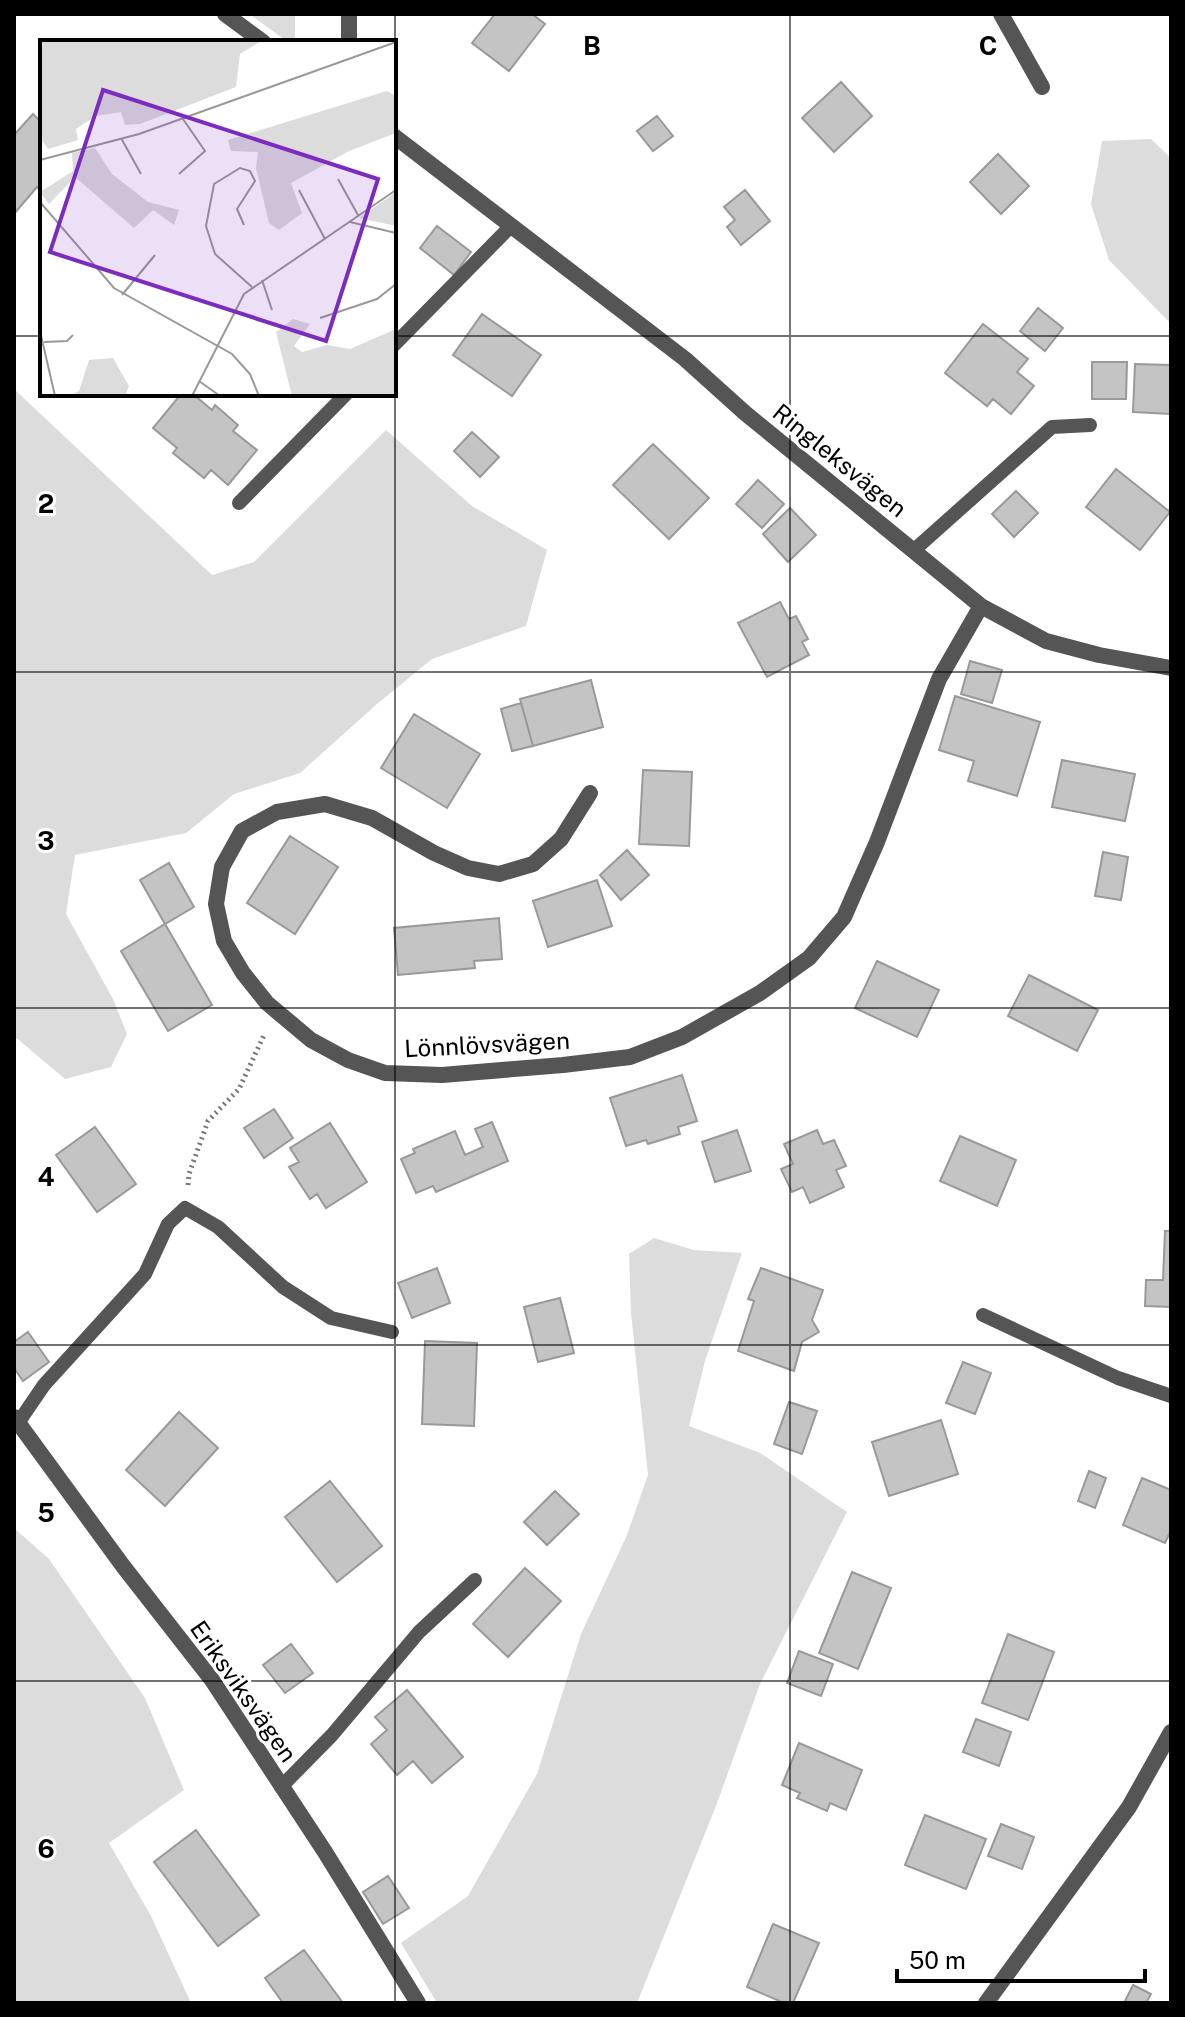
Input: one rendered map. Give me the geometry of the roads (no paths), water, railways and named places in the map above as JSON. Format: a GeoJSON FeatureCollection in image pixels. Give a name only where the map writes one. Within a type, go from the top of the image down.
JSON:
{"type":"FeatureCollection","features":[{"type":"Feature","properties":{"kind":"street"},"geometry":{"type":"LineString","coordinates":[[225,14],[260,40]]}},
{"type":"Feature","properties":{"kind":"street"},"geometry":{"type":"LineString","coordinates":[[349,14],[349,40]]}},
{"type":"Feature","properties":{"kind":"street"},"geometry":{"type":"LineString","coordinates":[[1001,14],[1042,87]]}},
{"type":"Feature","properties":{"kind":"street","name":"Ringleksvägen"},"geometry":{"type":"LineString","coordinates":[[396,138],[685,359],[745,413],[981,606],[1046,641],[1099,655],[1171,668]]}},
{"type":"Feature","properties":{"kind":"street","name":"Lönnlövsvägen"},"geometry":{"type":"LineString","coordinates":[[590,793],[561,839],[533,864],[499,874],[468,868],[434,853],[372,818],[325,804],[277,812],[242,831],[222,867],[216,904],[224,941],[243,973],[276,1010],[311,1040],[348,1060],[385,1073],[442,1075],[630,1057],[682,1037],[760,993],[809,958],[844,917],[877,842],[939,679],[981,606]]}},
{"type":"Feature","properties":{"kind":"street","name":"Eriksviksvägen"},"geometry":{"type":"LineString","coordinates":[[16,1420],[123,1566],[212,1680],[325,1852],[418,2003]]}},
{"type":"Feature","properties":{"kind":"street"},"geometry":{"type":"LineString","coordinates":[[986,2003],[1129,1807],[1171,1732]]}},
{"type":"Feature","properties":{"kind":"lane"},"geometry":{"type":"LineString","coordinates":[[396,343],[510,227]]}},
{"type":"Feature","properties":{"kind":"lane"},"geometry":{"type":"LineString","coordinates":[[239,503],[344,396]]}},
{"type":"Feature","properties":{"kind":"lane"},"geometry":{"type":"LineString","coordinates":[[913,551],[1052,427],[1090,425]]}},
{"type":"Feature","properties":{"kind":"lane"},"geometry":{"type":"LineString","coordinates":[[16,1420],[145,1274],[168,1224],[185,1208],[218,1227],[283,1287],[331,1318],[392,1332]]}},
{"type":"Feature","properties":{"kind":"lane"},"geometry":{"type":"LineString","coordinates":[[983,1315],[1118,1378],[1171,1396]]}},
{"type":"Feature","properties":{"kind":"lane"},"geometry":{"type":"LineString","coordinates":[[281,1787],[332,1735],[419,1632],[475,1580]]}}]}
